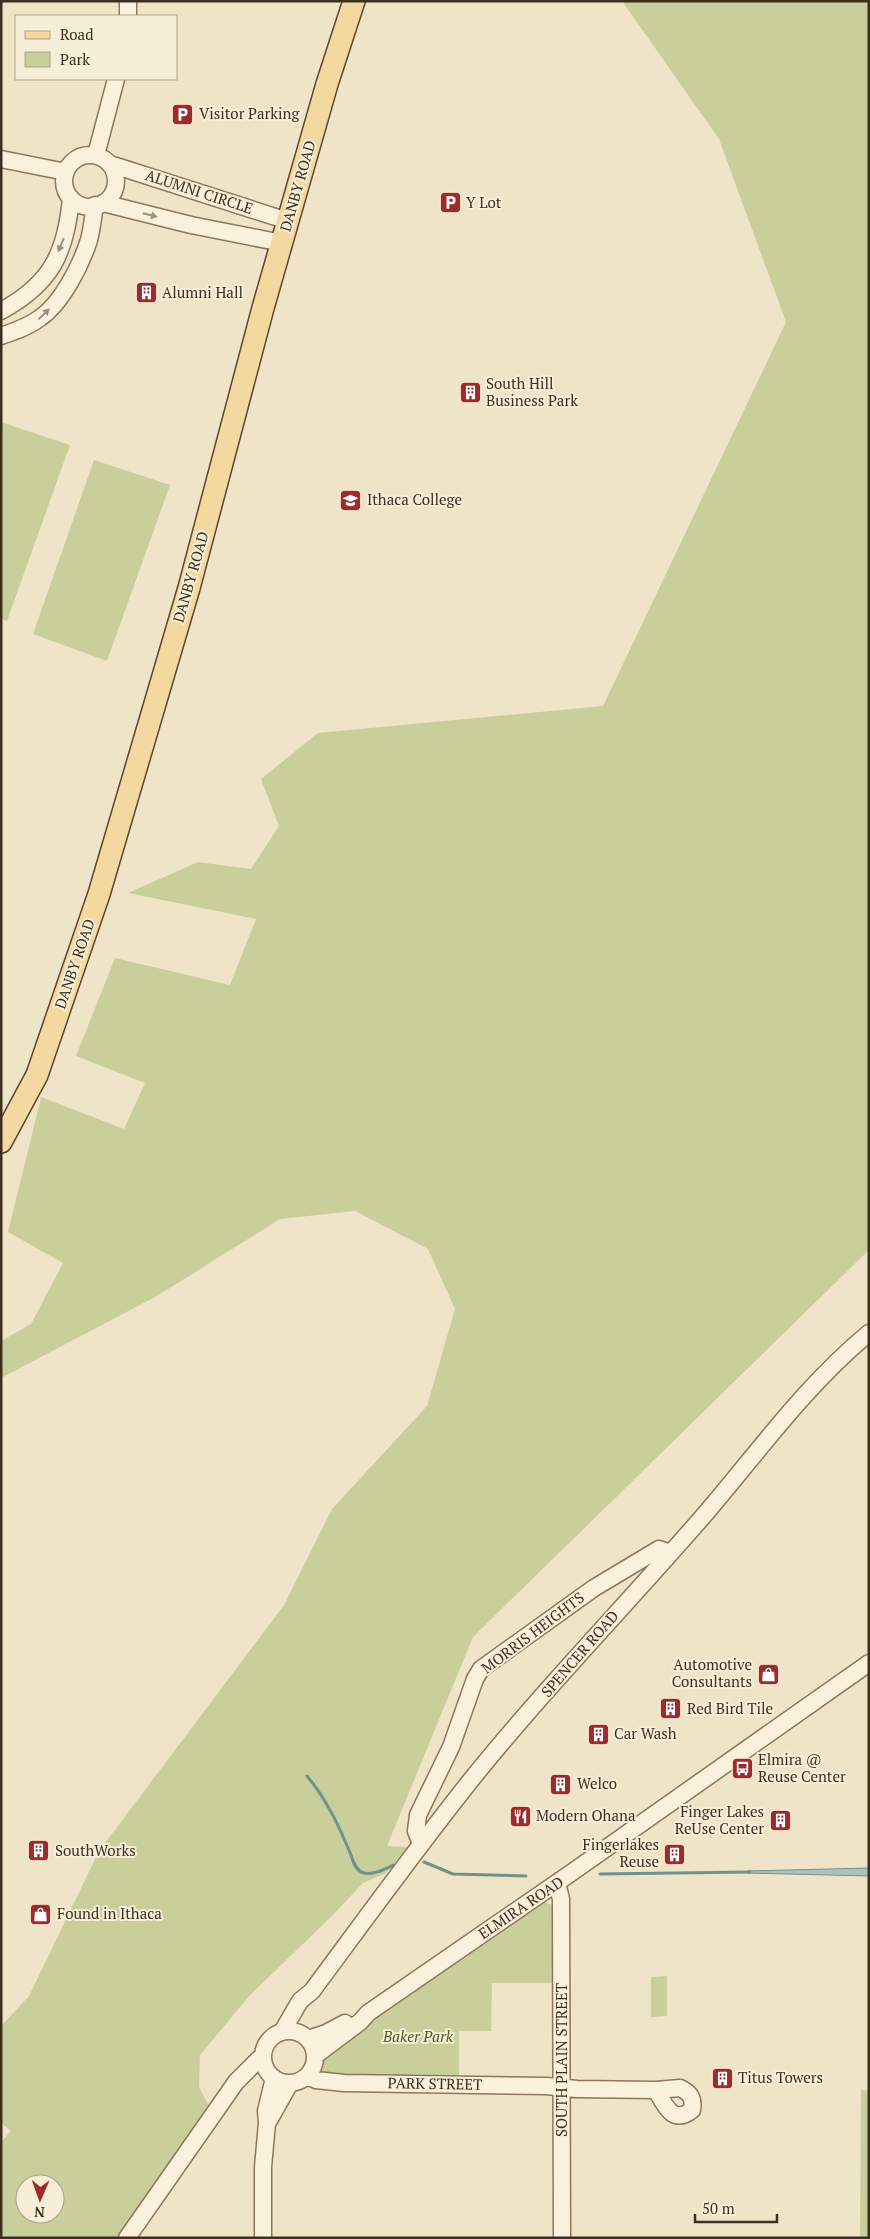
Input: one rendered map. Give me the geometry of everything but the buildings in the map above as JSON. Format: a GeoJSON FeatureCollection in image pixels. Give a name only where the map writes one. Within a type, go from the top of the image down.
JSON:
{"type":"FeatureCollection","features":[{"type":"Feature","properties":{"kind":"main road","name":"DANBY ROAD"},"geometry":{"type":"LineString","coordinates":[[1,1142],[37,1075],[99,894],[189,588],[327,84],[354,1]]}},
{"type":"Feature","properties":{"kind":"street"},"geometry":{"type":"LineString","coordinates":[[128,1],[128,15]]}},
{"type":"Feature","properties":{"kind":"street"},"geometry":{"type":"LineString","coordinates":[[103,160],[116,80]]}},
{"type":"Feature","properties":{"kind":"street"},"geometry":{"type":"LineString","coordinates":[[79,157],[103,160],[115,174],[116,185],[111,196],[99,204],[80,205],[71,198],[65,186],[66,172],[69,166],[79,157]]}},
{"type":"Feature","properties":{"kind":"street"},"geometry":{"type":"LineString","coordinates":[[1,159],[66,172]]}},
{"type":"Feature","properties":{"kind":"street","name":"ALUMNI CIRCLE"},"geometry":{"type":"LineString","coordinates":[[103,160],[288,221]]}},
{"type":"Feature","properties":{"kind":"street"},"geometry":{"type":"LineString","coordinates":[[1,311],[22,300],[44,281],[68,228],[71,198]]}},
{"type":"Feature","properties":{"kind":"street"},"geometry":{"type":"LineString","coordinates":[[1,336],[20,330],[41,318],[60,296],[75,273],[89,240],[99,204]]}},
{"type":"Feature","properties":{"kind":"street","name":"ALUMNI CIRCLE"},"geometry":{"type":"LineString","coordinates":[[99,204],[282,244]]}},
{"type":"Feature","properties":{"kind":"street","name":"SPENCER ROAD"},"geometry":{"type":"LineString","coordinates":[[282,2032],[300,2001],[312,1991],[421,1844],[472,1779],[706,1512],[762,1443],[836,1361],[869,1333]]}},
{"type":"Feature","properties":{"kind":"street","name":"MORRIS HEIGHTS"},"geometry":{"type":"LineString","coordinates":[[421,1844],[416,1831],[418,1815],[451,1747],[475,1679],[481,1669],[502,1652],[594,1588],[646,1556],[659,1549],[670,1553]]}},
{"type":"Feature","properties":{"kind":"street","name":"ELMIRA ROAD"},"geometry":{"type":"LineString","coordinates":[[316,2056],[360,2022],[368,2013],[557,1883],[869,1662]]}},
{"type":"Feature","properties":{"kind":"street","name":"SOUTH PLAIN STREET"},"geometry":{"type":"LineString","coordinates":[[557,1883],[561,1899],[562,2238]]}},
{"type":"Feature","properties":{"kind":"street","name":"SPENCER ROAD"},"geometry":{"type":"LineString","coordinates":[[304,2036],[312,1991]]}},
{"type":"Feature","properties":{"kind":"street","name":"ELMIRA ROAD"},"geometry":{"type":"LineString","coordinates":[[304,2036],[326,2033],[357,2016],[368,2013]]}},
{"type":"Feature","properties":{"kind":"street"},"geometry":{"type":"LineString","coordinates":[[126,2238],[236,2082],[262,2056],[271,2039],[282,2032],[304,2036],[316,2056],[312,2070],[302,2080],[290,2083],[281,2082],[271,2076],[254,2079],[230,2093]]}},
{"type":"Feature","properties":{"kind":"street"},"geometry":{"type":"LineString","coordinates":[[262,2056],[271,2076],[266,2111],[267,2123],[263,2167],[263,2238]]}},
{"type":"Feature","properties":{"kind":"street","name":"PARK STREET"},"geometry":{"type":"LineString","coordinates":[[307,2076],[329,2082],[656,2090]]}},
{"type":"Feature","properties":{"kind":"street"},"geometry":{"type":"LineString","coordinates":[[267,2123],[290,2083]]}},
{"type":"Feature","properties":{"kind":"green space"},"geometry":{"type":"Polygon","coordinates":[[[622,1],[869,1],[869,1250],[473,1637],[387,1846],[409,1847],[386,1873],[363,1883],[332,1916],[250,1995],[200,2055],[199,2087],[210,2108],[120,2238],[1,2238],[1,2142],[11,2131],[1,2123],[1,2026],[29,1996],[99,1851],[284,1605],[332,1509],[427,1406],[455,1309],[428,1249],[355,1211],[280,1219],[157,1296],[1,1378],[1,1341],[31,1324],[63,1263],[8,1232],[41,1097],[124,1129],[145,1083],[76,1056],[115,958],[230,985],[256,919],[128,893],[198,862],[251,869],[279,826],[261,779],[318,733],[603,706],[786,322],[719,139],[622,1]]]}},
{"type":"Feature","properties":{"kind":"green space"},"geometry":{"type":"Polygon","coordinates":[[[1,422],[70,445],[7,621],[1,619],[1,422]]]}},
{"type":"Feature","properties":{"kind":"green space"},"geometry":{"type":"Polygon","coordinates":[[[94,460],[170,485],[107,661],[33,634],[94,460]]]}},
{"type":"Feature","properties":{"kind":"green space","name":"Baker Park"},"geometry":{"type":"Polygon","coordinates":[[[545,1902],[552,1905],[554,1910],[553,1983],[492,1983],[491,2031],[459,2031],[459,2077],[340,2078],[316,2073],[326,2052],[545,1902]]]}},
{"type":"Feature","properties":{"kind":"green space"},"geometry":{"type":"Polygon","coordinates":[[[667,1976],[667,2016],[651,2017],[651,1977],[667,1976]]]}},
{"type":"Feature","properties":{"kind":"green space"},"geometry":{"type":"Polygon","coordinates":[[[861,2090],[869,2090],[869,2238],[860,2238],[861,2090]]]}},
{"type":"Feature","properties":{"kind":"water"},"geometry":{"type":"Polygon","coordinates":[[[869,1868],[869,1876],[747,1873],[748,1871],[869,1868]]]}},
{"type":"Feature","properties":{"kind":"waterway"},"geometry":{"type":"LineString","coordinates":[[307,1776],[321,1794],[332,1814],[357,1868],[364,1873],[372,1873],[394,1865]]}},
{"type":"Feature","properties":{"kind":"waterway"},"geometry":{"type":"LineString","coordinates":[[424,1862],[453,1874],[526,1876]]}},
{"type":"Feature","properties":{"kind":"waterway"},"geometry":{"type":"LineString","coordinates":[[600,1874],[750,1872]]}},
{"type":"Feature","properties":{"kind":"place","name":"Visitor Parking"},"geometry":{"type":"Point","coordinates":[183,114]}},
{"type":"Feature","properties":{"kind":"place","name":"Y Lot"},"geometry":{"type":"Point","coordinates":[450,203]}},
{"type":"Feature","properties":{"kind":"place","name":"Alumni Hall"},"geometry":{"type":"Point","coordinates":[146,293]}},
{"type":"Feature","properties":{"kind":"place","name":"South Hill Business Park"},"geometry":{"type":"Point","coordinates":[470,393]}},
{"type":"Feature","properties":{"kind":"place","name":"Ithaca College"},"geometry":{"type":"Point","coordinates":[351,500]}},
{"type":"Feature","properties":{"kind":"place","name":"Automotive Consultants"},"geometry":{"type":"Point","coordinates":[768,1674]}},
{"type":"Feature","properties":{"kind":"place","name":"Red Bird Tile"},"geometry":{"type":"Point","coordinates":[671,1709]}},
{"type":"Feature","properties":{"kind":"place","name":"Car Wash"},"geometry":{"type":"Point","coordinates":[598,1734]}},
{"type":"Feature","properties":{"kind":"place","name":"Elmira @ Reuse Center"},"geometry":{"type":"Point","coordinates":[742,1769]}},
{"type":"Feature","properties":{"kind":"place","name":"Welco"},"geometry":{"type":"Point","coordinates":[561,1784]}},
{"type":"Feature","properties":{"kind":"place","name":"Modern Ohana"},"geometry":{"type":"Point","coordinates":[520,1816]}},
{"type":"Feature","properties":{"kind":"place","name":"Finger Lakes ReUse Center"},"geometry":{"type":"Point","coordinates":[780,1821]}},
{"type":"Feature","properties":{"kind":"place","name":"SouthWorks"},"geometry":{"type":"Point","coordinates":[39,1851]}},
{"type":"Feature","properties":{"kind":"place","name":"Fingerlakes Reuse"},"geometry":{"type":"Point","coordinates":[675,1854]}},
{"type":"Feature","properties":{"kind":"place","name":"Found in Ithaca"},"geometry":{"type":"Point","coordinates":[41,1914]}},
{"type":"Feature","properties":{"kind":"place","name":"Titus Towers"},"geometry":{"type":"Point","coordinates":[722,2078]}}]}
